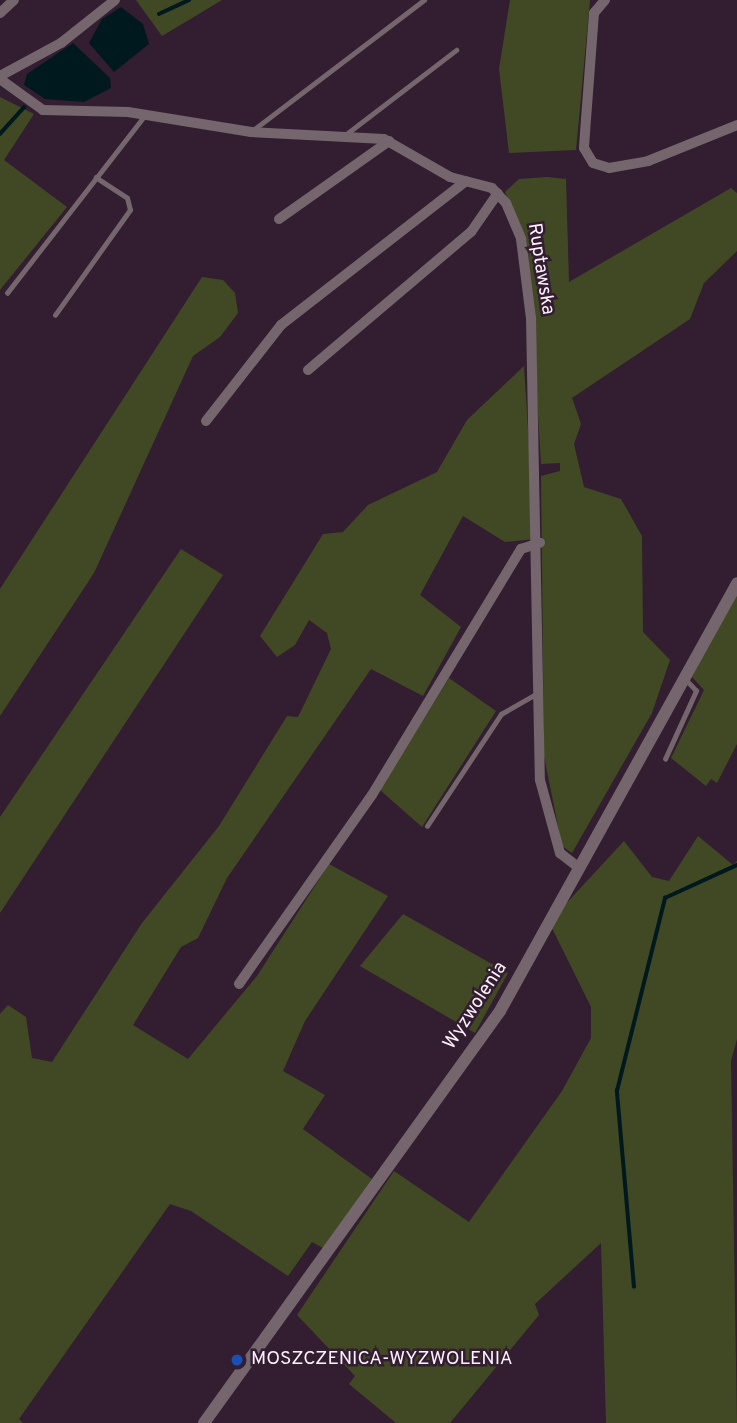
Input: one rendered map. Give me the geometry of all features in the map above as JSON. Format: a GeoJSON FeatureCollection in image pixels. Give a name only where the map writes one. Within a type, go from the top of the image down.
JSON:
{"type":"FeatureCollection","features":[{"type":"Feature","properties":{"kind":"street"},"geometry":{"type":"LineString","coordinates":[[0,13],[14,0]]}},
{"type":"Feature","properties":{"kind":"street"},"geometry":{"type":"LineString","coordinates":[[115,0],[61,43],[0,77],[43,110],[145,114],[251,132],[345,136],[389,141],[466,181],[498,193],[471,232],[308,370]]}},
{"type":"Feature","properties":{"kind":"street"},"geometry":{"type":"LineString","coordinates":[[605,0],[594,13],[587,106],[584,148],[593,163],[609,169],[648,161],[737,125]]}},
{"type":"Feature","properties":{"kind":"street"},"geometry":{"type":"LineString","coordinates":[[279,219],[389,141]]}},
{"type":"Feature","properties":{"kind":"street"},"geometry":{"type":"LineString","coordinates":[[206,421],[281,325],[466,181]]}},
{"type":"Feature","properties":{"kind":"street","name":"Ruptawska"},"geometry":{"type":"LineString","coordinates":[[498,193],[518,228],[529,295],[540,543],[540,692],[544,803],[560,853],[579,868]]}},
{"type":"Feature","properties":{"kind":"street"},"geometry":{"type":"LineString","coordinates":[[239,984],[372,794],[521,549],[540,543]]}},
{"type":"Feature","properties":{"kind":"street","name":"Wyzwolenia"},"geometry":{"type":"LineString","coordinates":[[204,1423],[500,1011],[737,583]]}},
{"type":"Feature","properties":{"kind":"lane"},"geometry":{"type":"LineString","coordinates":[[251,132],[424,0]]}},
{"type":"Feature","properties":{"kind":"lane"},"geometry":{"type":"LineString","coordinates":[[345,136],[456,51]]}},
{"type":"Feature","properties":{"kind":"lane"},"geometry":{"type":"LineString","coordinates":[[7,293],[145,114]]}},
{"type":"Feature","properties":{"kind":"lane"},"geometry":{"type":"LineString","coordinates":[[55,315],[130,211],[127,198],[96,178]]}},
{"type":"Feature","properties":{"kind":"lane"},"geometry":{"type":"LineString","coordinates":[[665,759],[696,691],[684,678]]}},
{"type":"Feature","properties":{"kind":"lane"},"geometry":{"type":"LineString","coordinates":[[427,826],[501,714],[540,692]]}},
{"type":"Feature","properties":{"kind":"green space"},"geometry":{"type":"Polygon","coordinates":[[[136,0],[222,0],[162,36],[136,0]]]}},
{"type":"Feature","properties":{"kind":"green space"},"geometry":{"type":"Polygon","coordinates":[[[510,0],[590,0],[576,150],[509,153],[499,69],[510,0]]]}},
{"type":"Feature","properties":{"kind":"green space"},"geometry":{"type":"Polygon","coordinates":[[[0,97],[34,114],[4,160],[67,207],[0,290],[0,97]]]}},
{"type":"Feature","properties":{"kind":"green space"},"geometry":{"type":"Polygon","coordinates":[[[519,179],[566,179],[569,282],[731,188],[737,193],[737,251],[704,283],[690,319],[572,398],[581,424],[574,444],[584,487],[621,499],[642,536],[643,632],[670,660],[652,713],[572,853],[562,846],[544,756],[541,476],[560,471],[560,463],[541,464],[528,253],[505,192],[519,179]]]}},
{"type":"Feature","properties":{"kind":"green space"},"geometry":{"type":"Polygon","coordinates":[[[202,277],[223,280],[235,293],[238,313],[220,337],[193,356],[94,573],[0,716],[0,589],[202,277]]]}},
{"type":"Feature","properties":{"kind":"green space"},"geometry":{"type":"Polygon","coordinates":[[[524,366],[535,539],[505,542],[463,516],[420,595],[461,627],[423,696],[371,669],[227,878],[198,938],[181,947],[133,1025],[188,1059],[257,976],[329,864],[388,896],[305,1021],[283,1071],[325,1095],[303,1129],[372,1179],[323,1248],[312,1242],[288,1276],[191,1211],[170,1204],[19,1419],[23,1423],[0,1423],[0,1014],[8,1005],[26,1017],[32,1058],[52,1062],[142,923],[219,826],[287,716],[298,717],[331,649],[327,633],[309,620],[295,645],[277,657],[260,636],[323,534],[343,532],[368,505],[437,472],[467,420],[524,366]]]}},
{"type":"Feature","properties":{"kind":"green space"},"geometry":{"type":"Polygon","coordinates":[[[181,549],[223,575],[0,913],[0,817],[181,549]]]}},
{"type":"Feature","properties":{"kind":"green space"},"geometry":{"type":"Polygon","coordinates":[[[737,594],[737,744],[717,783],[711,779],[706,786],[671,758],[704,690],[692,677],[737,594]]]}},
{"type":"Feature","properties":{"kind":"green space"},"geometry":{"type":"Polygon","coordinates":[[[449,678],[496,711],[422,827],[380,790],[449,678]]]}},
{"type":"Feature","properties":{"kind":"green space"},"geometry":{"type":"Polygon","coordinates":[[[698,836],[733,865],[737,861],[737,1039],[731,1061],[737,1423],[606,1423],[601,1243],[535,1304],[539,1315],[450,1423],[396,1423],[349,1384],[355,1376],[297,1315],[394,1171],[469,1222],[562,1091],[591,1038],[591,1007],[549,922],[624,841],[652,877],[669,881],[698,836]]]}},
{"type":"Feature","properties":{"kind":"green space"},"geometry":{"type":"Polygon","coordinates":[[[403,914],[508,973],[475,1033],[360,966],[403,914]]]}},
{"type":"Feature","properties":{"kind":"shaded area"},"geometry":{"type":"Polygon","coordinates":[[[121,7],[143,24],[149,44],[114,72],[89,43],[102,19],[121,7]]]}},
{"type":"Feature","properties":{"kind":"shaded area"},"geometry":{"type":"Polygon","coordinates":[[[73,43],[110,78],[111,88],[84,102],[45,99],[24,85],[27,74],[73,43]]]}},
{"type":"Feature","properties":{"kind":"waterway"},"geometry":{"type":"LineString","coordinates":[[159,14],[189,0]]}},
{"type":"Feature","properties":{"kind":"waterway"},"geometry":{"type":"LineString","coordinates":[[0,134],[24,107]]}},
{"type":"Feature","properties":{"kind":"waterway"},"geometry":{"type":"LineString","coordinates":[[634,1287],[617,1091],[665,898],[737,865]]}},
{"type":"Feature","properties":{"kind":"place","name":"MOSZCZENICA-WYZWOLENIA"},"geometry":{"type":"Point","coordinates":[237,1360]}}]}
